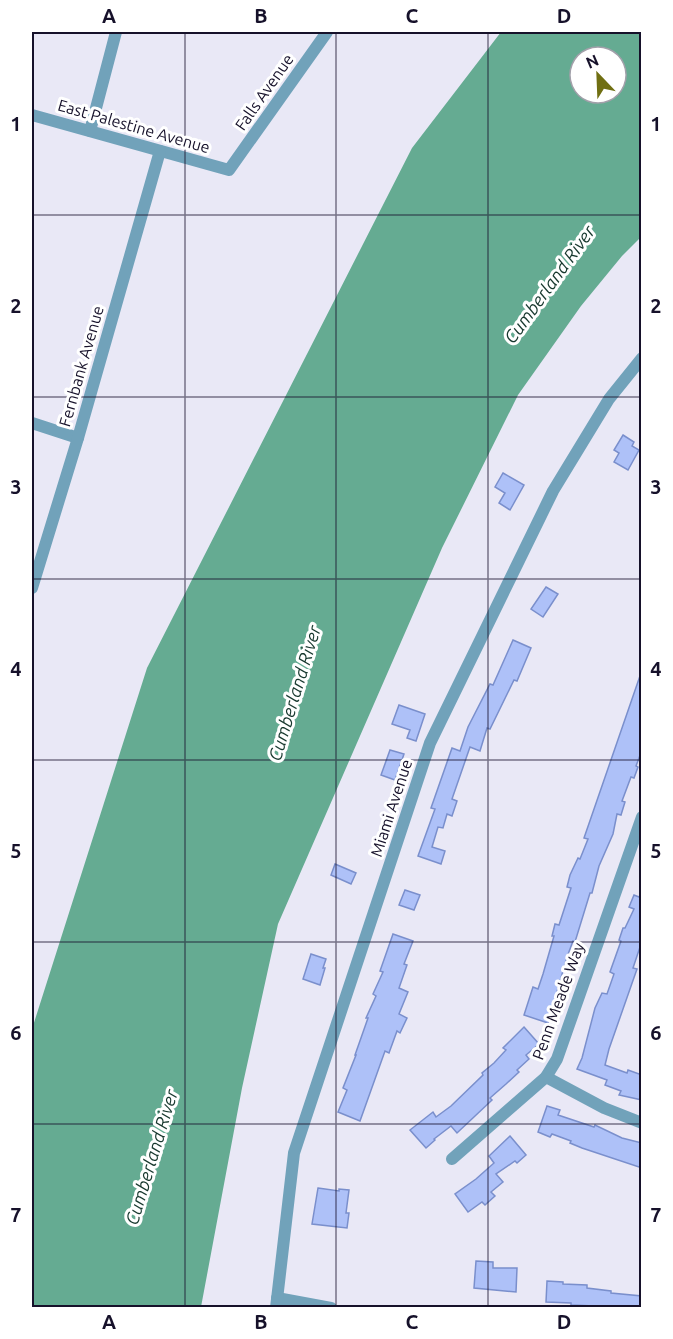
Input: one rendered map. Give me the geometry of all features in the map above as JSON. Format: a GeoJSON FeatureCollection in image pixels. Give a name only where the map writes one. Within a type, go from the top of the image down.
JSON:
{"type":"FeatureCollection","features":[{"type":"Feature","properties":{"kind":"street"},"geometry":{"type":"LineString","coordinates":[[90,131],[116,32]]}},
{"type":"Feature","properties":{"kind":"street","name":"Falls Avenue"},"geometry":{"type":"LineString","coordinates":[[227,169],[229,170],[327,32]]}},
{"type":"Feature","properties":{"kind":"street","name":"East Palestine Avenue"},"geometry":{"type":"LineString","coordinates":[[32,115],[227,169]]}},
{"type":"Feature","properties":{"kind":"street","name":"Fernbank Avenue"},"geometry":{"type":"LineString","coordinates":[[32,588],[78,438],[160,151]]}},
{"type":"Feature","properties":{"kind":"street","name":"Miami Avenue"},"geometry":{"type":"LineString","coordinates":[[276,1303],[294,1153],[430,743],[553,492],[609,399],[642,358]]}},
{"type":"Feature","properties":{"kind":"street"},"geometry":{"type":"LineString","coordinates":[[32,423],[78,438]]}},
{"type":"Feature","properties":{"kind":"street","name":"Penn Meade Way"},"geometry":{"type":"LineString","coordinates":[[452,1159],[546,1077],[557,1059],[642,817]]}},
{"type":"Feature","properties":{"kind":"street"},"geometry":{"type":"LineString","coordinates":[[546,1077],[604,1108],[642,1122]]}},
{"type":"Feature","properties":{"kind":"street"},"geometry":{"type":"LineString","coordinates":[[276,1303],[331,1308]]}},
{"type":"Feature","properties":{"kind":"water","name":"Cumberland River"},"geometry":{"type":"Polygon","coordinates":[[[501,32],[641,32],[641,237],[622,256],[581,306],[518,395],[442,548],[278,924],[242,1088],[201,1307],[32,1307],[32,1029],[147,668],[412,148],[501,32]]]}},
{"type":"Feature","properties":{"kind":"building"},"geometry":{"type":"Polygon","coordinates":[[[623,435],[634,442],[632,446],[639,450],[628,470],[614,462],[619,453],[614,450],[623,435]]]}},
{"type":"Feature","properties":{"kind":"building"},"geometry":{"type":"Polygon","coordinates":[[[503,473],[524,485],[510,510],[499,503],[505,493],[495,487],[503,473]]]}},
{"type":"Feature","properties":{"kind":"building"},"geometry":{"type":"Polygon","coordinates":[[[546,587],[558,594],[543,617],[531,609],[546,587]]]}},
{"type":"Feature","properties":{"kind":"building"},"geometry":{"type":"Polygon","coordinates":[[[513,640],[531,648],[517,681],[514,680],[490,729],[487,728],[480,751],[470,747],[452,799],[457,801],[452,816],[447,814],[443,828],[438,827],[432,847],[445,851],[441,864],[418,856],[435,809],[431,808],[452,748],[460,751],[468,727],[490,684],[493,685],[513,640]]]}},
{"type":"Feature","properties":{"kind":"building"},"geometry":{"type":"Polygon","coordinates":[[[641,673],[642,750],[636,766],[638,767],[634,778],[631,777],[622,801],[625,802],[621,815],[617,814],[613,834],[599,866],[575,942],[573,941],[567,957],[548,1023],[524,1015],[533,987],[538,989],[554,936],[552,936],[555,924],[559,925],[571,888],[567,887],[570,875],[588,839],[584,838],[641,673]]]}},
{"type":"Feature","properties":{"kind":"building"},"geometry":{"type":"Polygon","coordinates":[[[399,705],[425,714],[416,741],[407,738],[410,730],[392,724],[399,705]]]}},
{"type":"Feature","properties":{"kind":"building"},"geometry":{"type":"Polygon","coordinates":[[[390,750],[404,754],[395,780],[381,775],[390,750]]]}},
{"type":"Feature","properties":{"kind":"building"},"geometry":{"type":"Polygon","coordinates":[[[335,864],[356,873],[351,884],[331,875],[335,864]]]}},
{"type":"Feature","properties":{"kind":"building"},"geometry":{"type":"Polygon","coordinates":[[[405,890],[420,895],[414,910],[399,905],[405,890]]]}},
{"type":"Feature","properties":{"kind":"building"},"geometry":{"type":"Polygon","coordinates":[[[642,891],[642,948],[640,947],[633,968],[637,969],[605,1065],[627,1073],[628,1070],[642,1075],[642,1100],[619,1095],[621,1091],[605,1085],[607,1080],[577,1069],[595,1008],[602,993],[607,994],[614,974],[610,972],[621,941],[619,940],[634,909],[629,907],[634,895],[639,897],[642,891]]]}},
{"type":"Feature","properties":{"kind":"building"},"geometry":{"type":"Polygon","coordinates":[[[393,934],[413,941],[404,964],[407,965],[399,988],[408,992],[399,1014],[407,1018],[400,1033],[397,1031],[389,1053],[385,1051],[360,1121],[338,1112],[347,1090],[343,1088],[356,1055],[368,1018],[366,1018],[376,996],[373,994],[383,972],[380,971],[393,934]]]}},
{"type":"Feature","properties":{"kind":"building"},"geometry":{"type":"Polygon","coordinates":[[[311,954],[326,959],[320,985],[303,979],[311,954]]]}},
{"type":"Feature","properties":{"kind":"building"},"geometry":{"type":"Polygon","coordinates":[[[524,1027],[539,1044],[526,1055],[529,1059],[517,1070],[519,1072],[490,1098],[492,1100],[457,1133],[451,1126],[426,1148],[410,1130],[433,1112],[436,1117],[451,1106],[483,1075],[482,1073],[506,1050],[503,1048],[524,1027]]]}},
{"type":"Feature","properties":{"kind":"building"},"geometry":{"type":"Polygon","coordinates":[[[547,1106],[560,1110],[558,1115],[594,1127],[595,1125],[622,1138],[642,1143],[642,1168],[582,1148],[552,1134],[550,1137],[538,1132],[547,1106]]]}},
{"type":"Feature","properties":{"kind":"building"},"geometry":{"type":"Polygon","coordinates":[[[510,1136],[526,1155],[517,1163],[515,1161],[496,1174],[503,1182],[491,1192],[495,1196],[485,1205],[482,1202],[468,1212],[455,1194],[494,1163],[489,1156],[510,1136]]]}},
{"type":"Feature","properties":{"kind":"building"},"geometry":{"type":"Polygon","coordinates":[[[318,1188],[349,1190],[347,1228],[312,1224],[318,1188]]]}},
{"type":"Feature","properties":{"kind":"building"},"geometry":{"type":"Polygon","coordinates":[[[476,1261],[493,1262],[493,1268],[517,1268],[516,1292],[474,1288],[476,1261]]]}},
{"type":"Feature","properties":{"kind":"building"},"geometry":{"type":"Polygon","coordinates":[[[547,1281],[587,1285],[587,1288],[611,1291],[611,1293],[642,1296],[642,1308],[546,1302],[547,1281]]]}}]}
